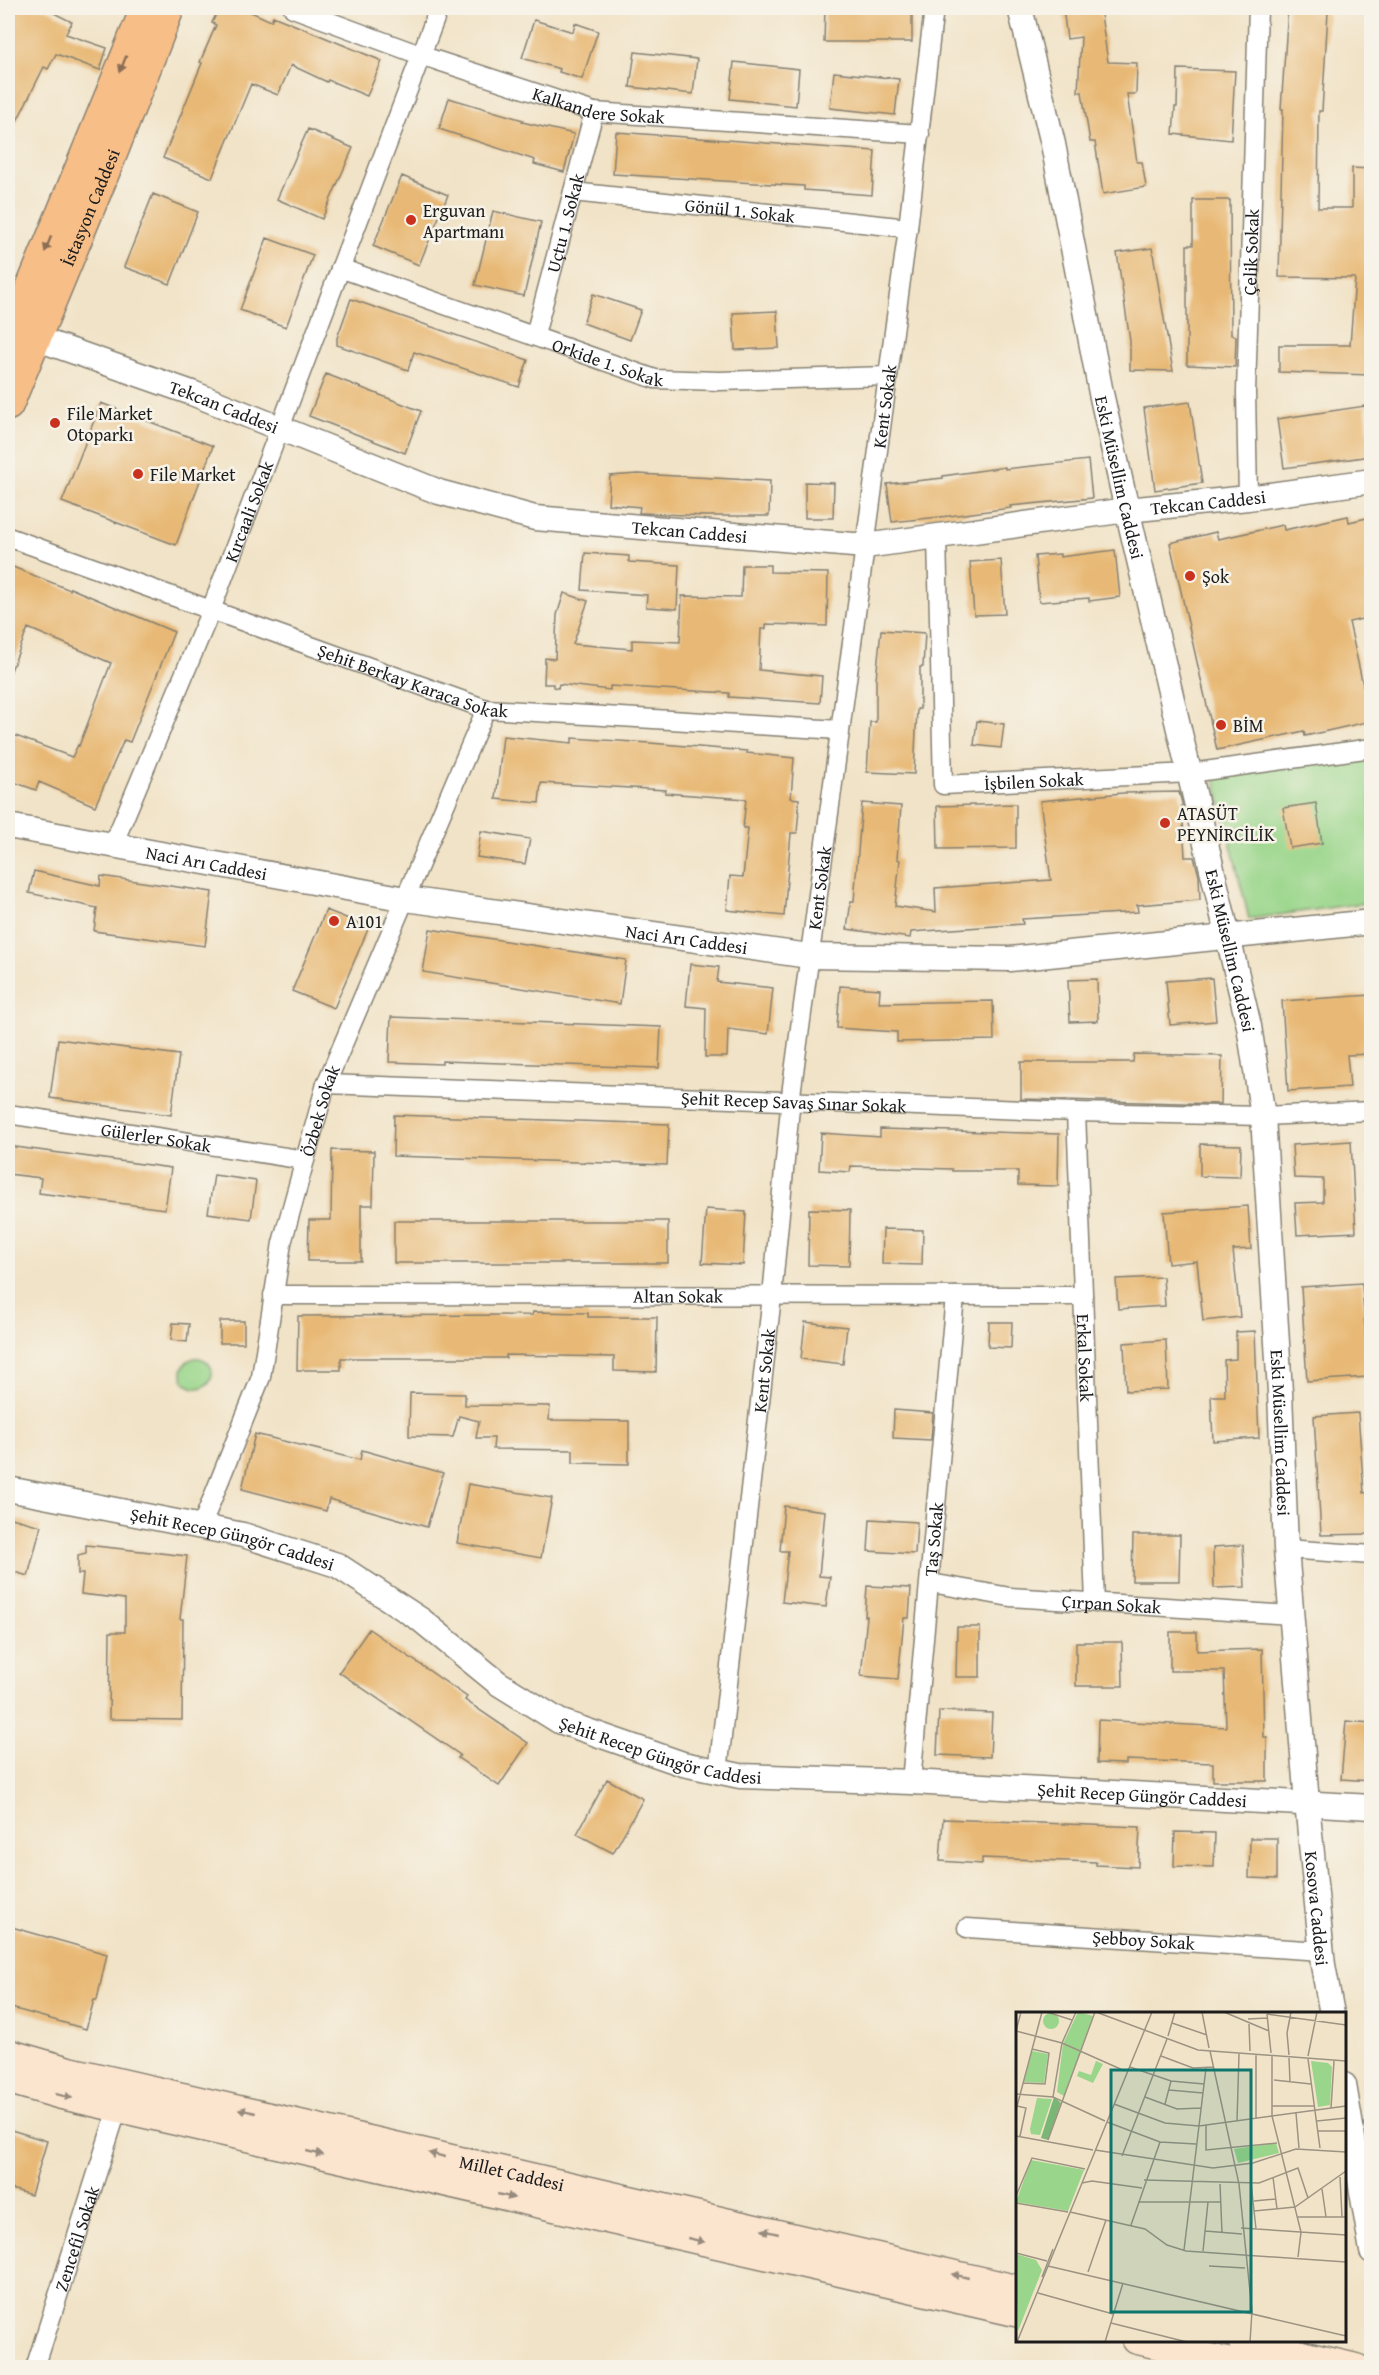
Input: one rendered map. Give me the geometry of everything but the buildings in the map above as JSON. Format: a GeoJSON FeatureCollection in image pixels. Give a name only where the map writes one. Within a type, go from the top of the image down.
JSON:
{"type":"FeatureCollection","features":[{"type":"Feature","properties":{"kind":"main road","name":"İstasyon Caddesi"},"geometry":{"type":"LineString","coordinates":[[8,405],[21,341],[153,10]]}},
{"type":"Feature","properties":{"kind":"main road","name":"Millet Caddesi"},"geometry":{"type":"LineString","coordinates":[[8,2053],[122,2096]]}},
{"type":"Feature","properties":{"kind":"main road","name":"Millet Caddesi"},"geometry":{"type":"LineString","coordinates":[[8,2080],[122,2096],[608,2207],[1016,2289]]}},
{"type":"Feature","properties":{"kind":"main road","name":"Millet Caddesi"},"geometry":{"type":"LineString","coordinates":[[608,2207],[1016,2313]]}},
{"type":"Feature","properties":{"kind":"main road"},"geometry":{"type":"LineString","coordinates":[[1145,2342],[1254,2367]]}},
{"type":"Feature","properties":{"kind":"main road"},"geometry":{"type":"LineString","coordinates":[[1250,2342],[1358,2367]]}},
{"type":"Feature","properties":{"kind":"street","name":"Kalkandere Sokak"},"geometry":{"type":"LineString","coordinates":[[293,8],[420,55],[594,112],[920,134]]}},
{"type":"Feature","properties":{"kind":"street","name":"Kırcaali Sokak"},"geometry":{"type":"LineString","coordinates":[[113,845],[211,610],[439,8]]}},
{"type":"Feature","properties":{"kind":"street","name":"Kent Sokak"},"geometry":{"type":"LineString","coordinates":[[718,1772],[772,1296],[790,1101],[908,228],[934,8]]}},
{"type":"Feature","properties":{"kind":"street","name":"Eski Müsellim Caddesi"},"geometry":{"type":"LineString","coordinates":[[1020,8],[1053,144],[1101,393],[1127,510],[1249,1026],[1263,1116],[1280,1392],[1286,1549],[1307,1803]]}},
{"type":"Feature","properties":{"kind":"street","name":"Çelik Sokak"},"geometry":{"type":"LineString","coordinates":[[1248,498],[1246,392],[1258,8]]}},
{"type":"Feature","properties":{"kind":"street","name":"Uçtu 1. Sokak"},"geometry":{"type":"LineString","coordinates":[[535,335],[594,112]]}},
{"type":"Feature","properties":{"kind":"street","name":"Gönül 1. Sokak"},"geometry":{"type":"LineString","coordinates":[[573,192],[908,228]]}},
{"type":"Feature","properties":{"kind":"street","name":"Orkide 1. Sokak"},"geometry":{"type":"LineString","coordinates":[[340,268],[655,379],[719,381],[888,376]]}},
{"type":"Feature","properties":{"kind":"street","name":"Tekcan Caddesi"},"geometry":{"type":"LineString","coordinates":[[21,341],[192,393],[439,492],[535,518],[865,546],[1127,510],[1248,498],[1371,481]]}},
{"type":"Feature","properties":{"kind":"street","name":"Şehit Berkay Karaca Sokak"},"geometry":{"type":"LineString","coordinates":[[8,537],[486,710],[840,730]]}},
{"type":"Feature","properties":{"kind":"street","name":"İşbilen Sokak"},"geometry":{"type":"LineString","coordinates":[[937,537],[943,785],[1190,773],[1371,748]]}},
{"type":"Feature","properties":{"kind":"street","name":"Özbek Sokak"},"geometry":{"type":"LineString","coordinates":[[201,1527],[261,1377],[282,1243],[326,1084],[486,710]]}},
{"type":"Feature","properties":{"kind":"street","name":"Naci Arı Caddesi"},"geometry":{"type":"LineString","coordinates":[[8,826],[406,900],[809,956],[1010,959],[1371,922]]}},
{"type":"Feature","properties":{"kind":"street","name":"Şehit Recep Savaş Sınar Sokak"},"geometry":{"type":"LineString","coordinates":[[326,1084],[1076,1112],[1263,1116],[1371,1111]]}},
{"type":"Feature","properties":{"kind":"street","name":"Erkal Sokak"},"geometry":{"type":"LineString","coordinates":[[1076,1112],[1095,1603]]}},
{"type":"Feature","properties":{"kind":"street","name":"Gülerler Sokak"},"geometry":{"type":"LineString","coordinates":[[8,1114],[305,1160]]}},
{"type":"Feature","properties":{"kind":"street","name":"Altan Sokak"},"geometry":{"type":"LineString","coordinates":[[273,1295],[1083,1296]]}},
{"type":"Feature","properties":{"kind":"street","name":"Taş Sokak"},"geometry":{"type":"LineString","coordinates":[[911,1782],[955,1296]]}},
{"type":"Feature","properties":{"kind":"street","name":"Şehit Recep Güngör Caddesi"},"geometry":{"type":"LineString","coordinates":[[8,1489],[243,1535],[337,1565],[421,1620],[498,1683],[559,1721],[683,1764],[740,1776],[911,1782],[1371,1807]]}},
{"type":"Feature","properties":{"kind":"street"},"geometry":{"type":"LineString","coordinates":[[1286,1549],[1371,1556]]}},
{"type":"Feature","properties":{"kind":"street","name":"Çırpan Sokak"},"geometry":{"type":"LineString","coordinates":[[930,1583],[1010,1597],[1292,1616]]}},
{"type":"Feature","properties":{"kind":"street","name":"Kosova Caddesi"},"geometry":{"type":"LineString","coordinates":[[1307,1803],[1322,1951],[1332,2012]]}},
{"type":"Feature","properties":{"kind":"street","name":"Şebboy Sokak"},"geometry":{"type":"LineString","coordinates":[[967,1928],[1322,1951]]}},
{"type":"Feature","properties":{"kind":"street","name":"Zencefil Sokak"},"geometry":{"type":"LineString","coordinates":[[35,2367],[122,2096]]}},
{"type":"Feature","properties":{"kind":"street"},"geometry":{"type":"LineString","coordinates":[[1346,2097],[1371,2251]]}},
{"type":"Feature","properties":{"kind":"green space"},"geometry":{"type":"Polygon","coordinates":[[[1371,754],[1371,902],[1249,919],[1214,775],[1371,754]]]}},
{"type":"Feature","properties":{"kind":"green space"},"geometry":{"type":"Polygon","coordinates":[[[197,1358],[208,1362],[212,1373],[208,1384],[197,1388],[186,1384],[182,1373],[186,1362],[197,1358]]]}},
{"type":"Feature","properties":{"kind":"place","name":"Erguvan Apartmanı"},"geometry":{"type":"Point","coordinates":[411,220]}},
{"type":"Feature","properties":{"kind":"place","name":"File Market Otoparkı"},"geometry":{"type":"Point","coordinates":[55,423]}},
{"type":"Feature","properties":{"kind":"place","name":"File Market"},"geometry":{"type":"Point","coordinates":[138,474]}},
{"type":"Feature","properties":{"kind":"place","name":"Şok"},"geometry":{"type":"Point","coordinates":[1190,576]}},
{"type":"Feature","properties":{"kind":"place","name":"BİM"},"geometry":{"type":"Point","coordinates":[1221,725]}},
{"type":"Feature","properties":{"kind":"place","name":"ATASÜT PEYNİRCİLİK"},"geometry":{"type":"Point","coordinates":[1165,823]}},
{"type":"Feature","properties":{"kind":"place","name":"A101"},"geometry":{"type":"Point","coordinates":[334,921]}}]}
